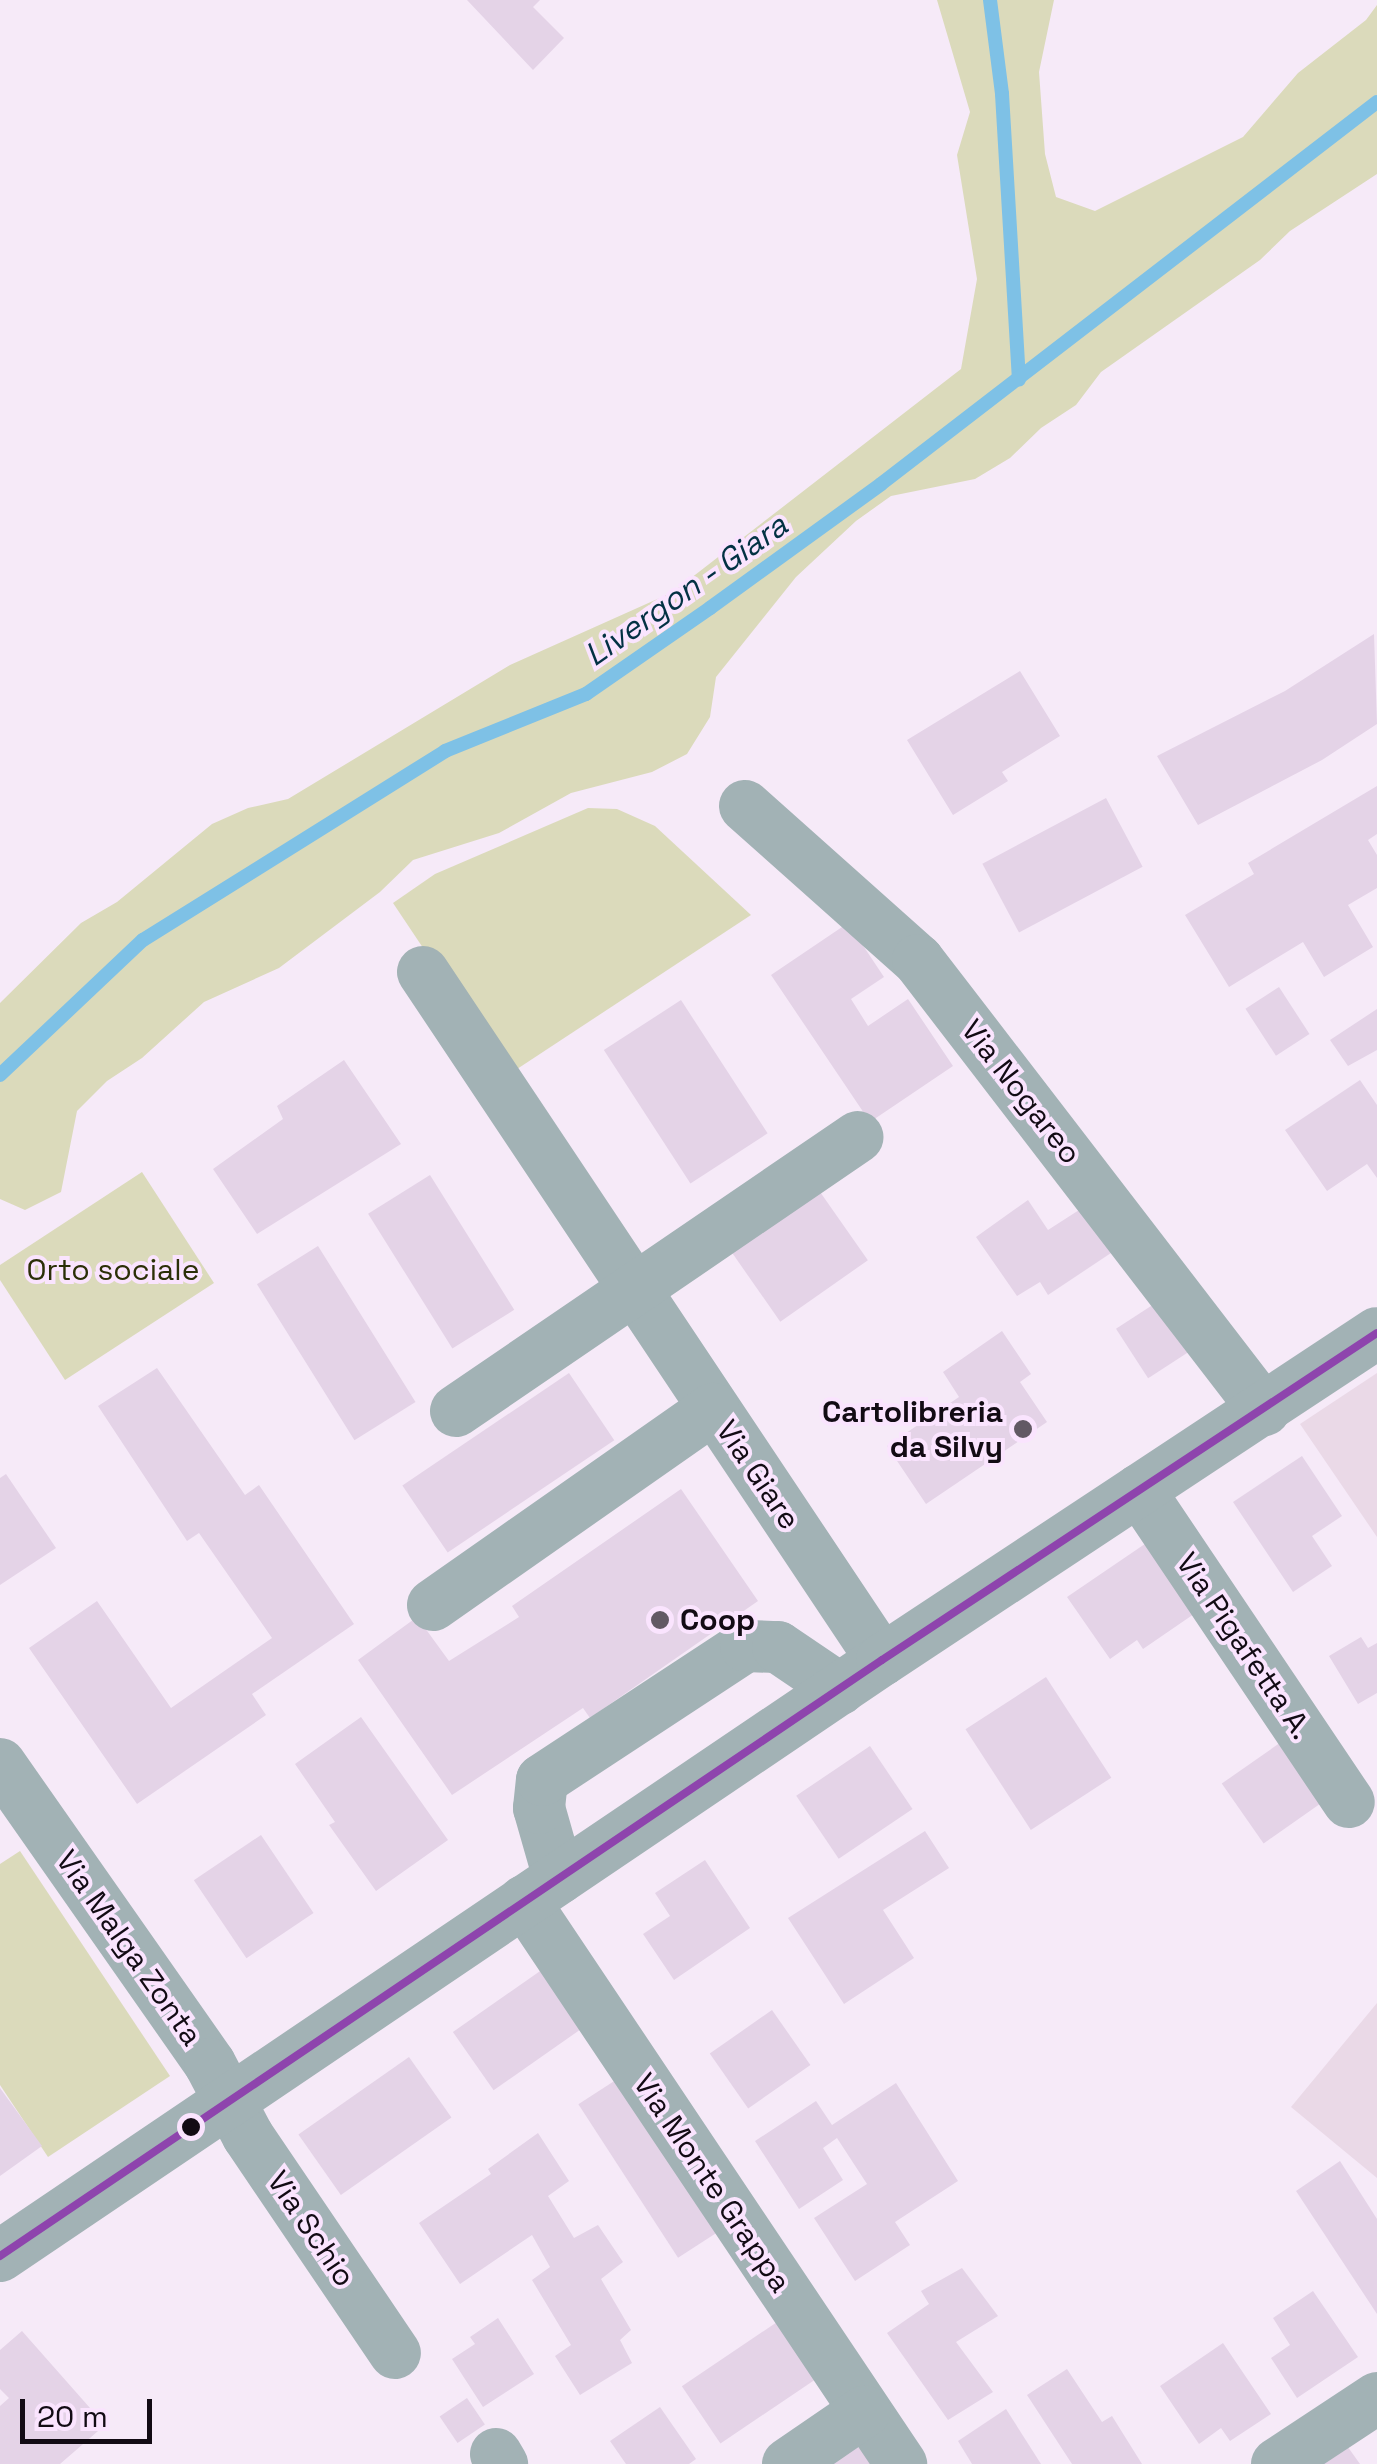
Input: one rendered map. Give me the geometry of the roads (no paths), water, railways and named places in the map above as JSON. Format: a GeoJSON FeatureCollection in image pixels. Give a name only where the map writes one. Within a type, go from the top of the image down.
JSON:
{"type":"FeatureCollection","features":[{"type":"Feature","properties":{"kind":"street","name":"Via Nogareo"},"geometry":{"type":"LineString","coordinates":[[744,806],[918,960],[1264,1410]]}},
{"type":"Feature","properties":{"kind":"street","name":"Via Giare"},"geometry":{"type":"LineString","coordinates":[[423,972],[713,1409],[861,1675]]}},
{"type":"Feature","properties":{"kind":"street"},"geometry":{"type":"LineString","coordinates":[[456,1411],[858,1137]]}},
{"type":"Feature","properties":{"kind":"street"},"geometry":{"type":"LineString","coordinates":[[0,2256],[861,1675],[1377,1333]]}},
{"type":"Feature","properties":{"kind":"street"},"geometry":{"type":"LineString","coordinates":[[432,1604],[713,1409]]}},
{"type":"Feature","properties":{"kind":"street","name":"Via Pigafetta A."},"geometry":{"type":"LineString","coordinates":[[1139,1490],[1349,1802]]}},
{"type":"Feature","properties":{"kind":"street","name":"Via Monte Grappa"},"geometry":{"type":"LineString","coordinates":[[861,1675],[778,1647],[746,1646],[542,1780],[542,1890],[901,2464]]}},
{"type":"Feature","properties":{"kind":"street","name":"Via Malga Zonta"},"geometry":{"type":"LineString","coordinates":[[7,1791],[210,2064],[232,2101]]}},
{"type":"Feature","properties":{"kind":"street","name":"Via Schio"},"geometry":{"type":"LineString","coordinates":[[232,2101],[248,2136],[395,2353]]}},
{"type":"Feature","properties":{"kind":"street"},"geometry":{"type":"LineString","coordinates":[[1278,2464],[1377,2398]]}},
{"type":"Feature","properties":{"kind":"street"},"geometry":{"type":"LineString","coordinates":[[788,2464],[865,2411]]}},
{"type":"Feature","properties":{"kind":"waterway"},"geometry":{"type":"LineString","coordinates":[[990,0],[1002,94],[1019,379]]}},
{"type":"Feature","properties":{"kind":"waterway","name":"Livergon - Giara"},"geometry":{"type":"LineString","coordinates":[[0,1075],[143,940],[445,751],[586,694],[710,608],[881,484],[1377,102]]}},
{"type":"Feature","properties":{"kind":"place","name":"Cartolibreria da Silvy"},"geometry":{"type":"Point","coordinates":[1023,1429]}},
{"type":"Feature","properties":{"kind":"place","name":"Coop"},"geometry":{"type":"Point","coordinates":[660,1620]}},
{"type":"Feature","properties":{"kind":"park label","name":"Orto sociale"},"geometry":{"type":"Point","coordinates":[113,1270]}}]}
